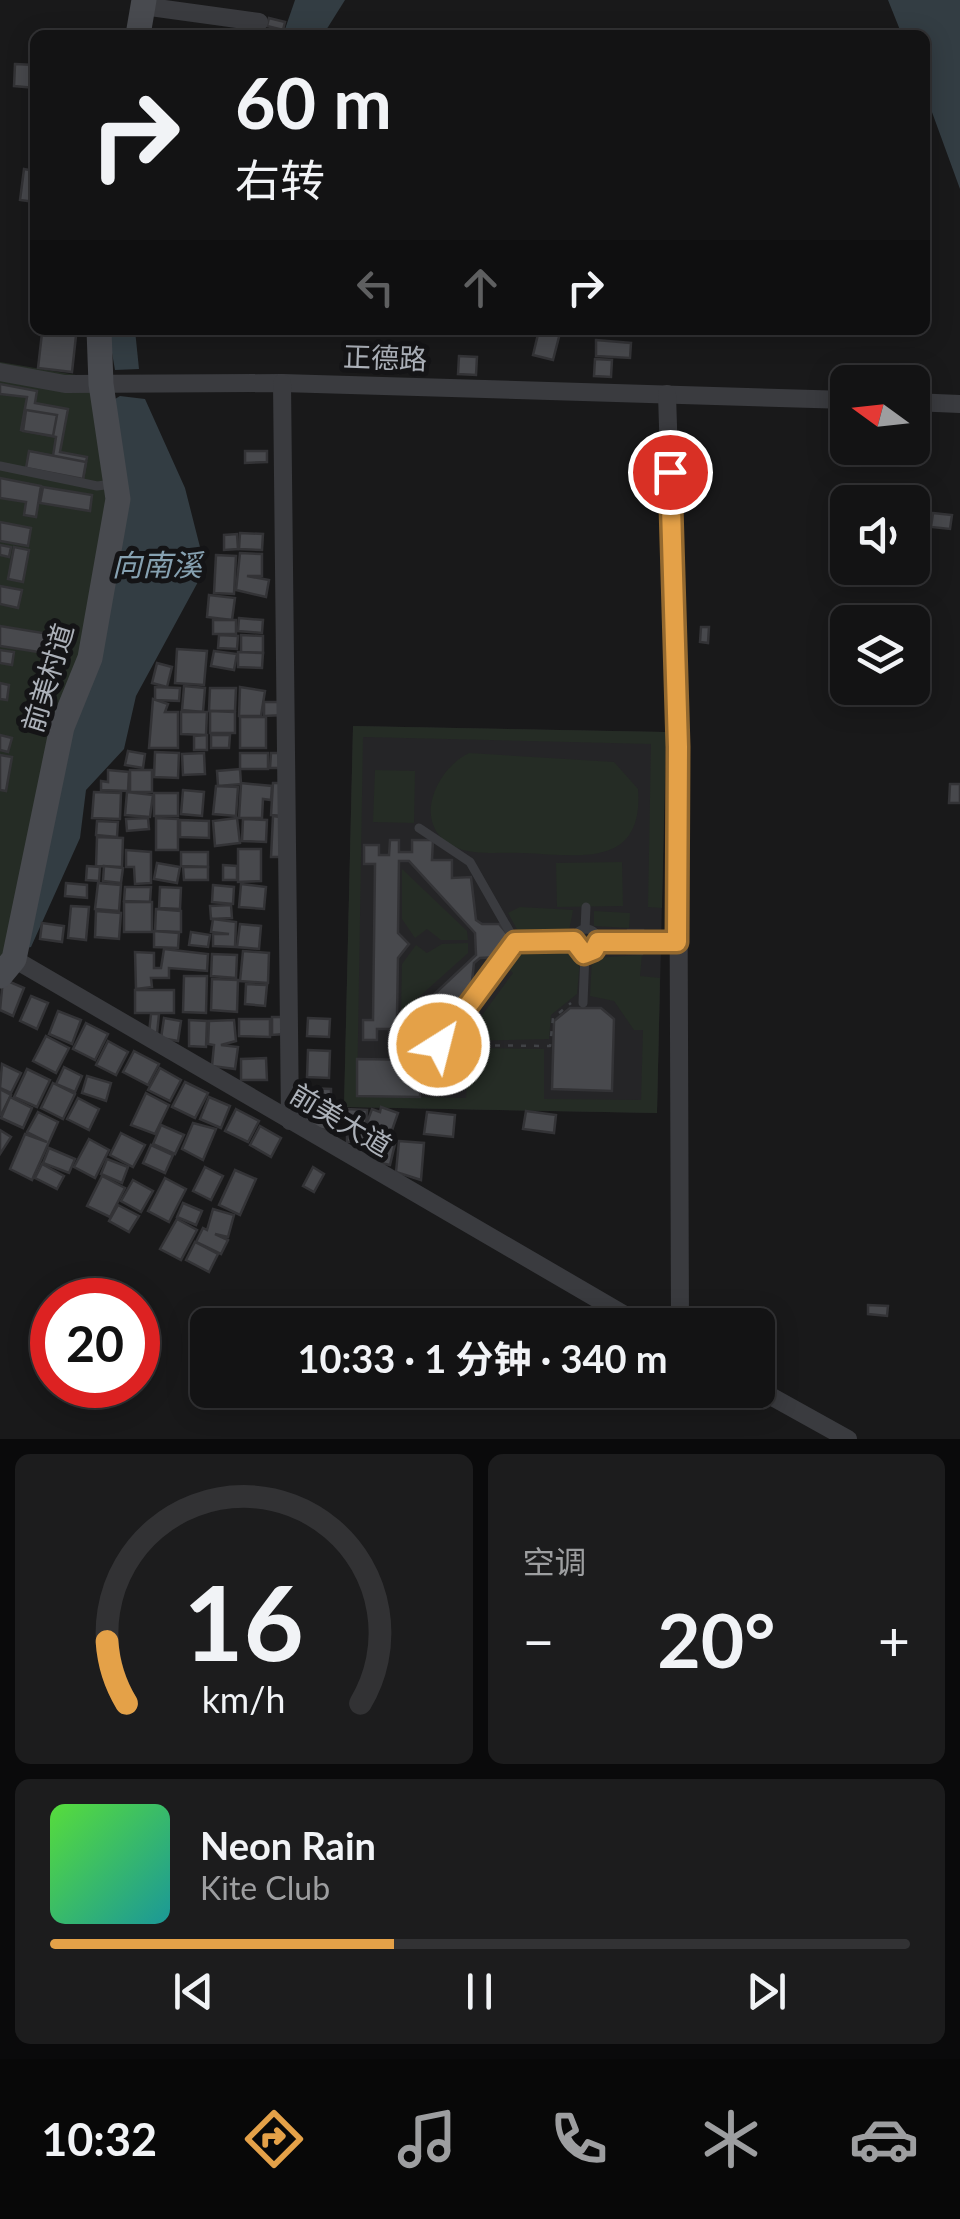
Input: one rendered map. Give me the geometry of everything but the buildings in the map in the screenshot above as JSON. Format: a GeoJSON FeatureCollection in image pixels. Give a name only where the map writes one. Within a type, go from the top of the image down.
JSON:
{"type":"FeatureCollection","features":[{"type":"Feature","properties":{"kind":"street"},"geometry":{"type":"LineString","coordinates":[[139,30],[143,3],[259,22]]}},
{"type":"Feature","properties":{"kind":"street","name":"前美村道"},"geometry":{"type":"LineString","coordinates":[[7,968],[62,727],[90,658],[118,499],[101,384],[99,335]]}},
{"type":"Feature","properties":{"kind":"street","name":"正德路"},"geometry":{"type":"LineString","coordinates":[[0,372],[65,384],[282,382],[830,399]]}},
{"type":"Feature","properties":{"kind":"street"},"geometry":{"type":"LineString","coordinates":[[282,382],[290,1121]]}},
{"type":"Feature","properties":{"kind":"street"},"geometry":{"type":"LineString","coordinates":[[667,394],[678,747],[680,1308]]}},
{"type":"Feature","properties":{"kind":"street"},"geometry":{"type":"LineString","coordinates":[[930,403],[960,404]]}},
{"type":"Feature","properties":{"kind":"street","name":"前美大道"},"geometry":{"type":"LineString","coordinates":[[7,968],[290,1121],[613,1308]]}},
{"type":"Feature","properties":{"kind":"street"},"geometry":{"type":"LineString","coordinates":[[775,1398],[848,1439]]}},
{"type":"Feature","properties":{"kind":"lane"},"geometry":{"type":"LineString","coordinates":[[0,466],[96,486],[116,484]]}},
{"type":"Feature","properties":{"kind":"lane"},"geometry":{"type":"LineString","coordinates":[[418,828],[470,862],[515,942]]}},
{"type":"Feature","properties":{"kind":"lane"},"geometry":{"type":"LineString","coordinates":[[515,942],[574,941],[585,929],[586,906]]}},
{"type":"Feature","properties":{"kind":"lane"},"geometry":{"type":"LineString","coordinates":[[584,954],[594,950],[598,942],[595,933],[585,929]]}},
{"type":"Feature","properties":{"kind":"lane"},"geometry":{"type":"LineString","coordinates":[[574,941],[584,954],[583,1002]]}},
{"type":"Feature","properties":{"kind":"lane"},"geometry":{"type":"LineString","coordinates":[[439,1045],[515,942]]}},
{"type":"Feature","properties":{"kind":"lane"},"geometry":{"type":"LineString","coordinates":[[598,942],[677,942]]}},
{"type":"Feature","properties":{"kind":"path"},"geometry":{"type":"LineString","coordinates":[[439,1045],[550,1046],[552,1018],[571,1003],[583,1002]]}},
{"type":"Feature","properties":{"kind":"shaded area"},"geometry":{"type":"Polygon","coordinates":[[[0,362],[88,377],[111,506],[82,654],[0,968],[0,362]]]}},
{"type":"Feature","properties":{"kind":"shaded area"},"geometry":{"type":"Polygon","coordinates":[[[353,726],[666,732],[657,1113],[344,1107],[353,726]]]}},
{"type":"Feature","properties":{"kind":"shaded area"},"geometry":{"type":"Polygon","coordinates":[[[353,726],[666,732],[662,908],[648,907],[651,744],[363,737],[357,1096],[466,1098],[469,1048],[544,1049],[544,1099],[641,1100],[643,1030],[634,1030],[614,1001],[590,996],[592,958],[642,955],[640,976],[660,978],[657,1113],[344,1107],[353,726]]]}},
{"type":"Feature","properties":{"kind":"shaded area"},"geometry":{"type":"Polygon","coordinates":[[[469,753],[614,762],[638,789],[637,815],[630,833],[619,845],[585,855],[477,852],[453,846],[433,824],[433,797],[447,771],[469,753]]]}},
{"type":"Feature","properties":{"kind":"shaded area"},"geometry":{"type":"Polygon","coordinates":[[[375,770],[415,771],[414,823],[373,822],[375,770]]]}},
{"type":"Feature","properties":{"kind":"shaded area"},"geometry":{"type":"Polygon","coordinates":[[[622,862],[623,906],[557,907],[556,863],[622,862]]]}},
{"type":"Feature","properties":{"kind":"shaded area"},"geometry":{"type":"Polygon","coordinates":[[[402,869],[467,931],[468,940],[441,940],[427,929],[415,938],[402,919],[402,869]]]}},
{"type":"Feature","properties":{"kind":"shaded area"},"geometry":{"type":"Polygon","coordinates":[[[520,907],[573,910],[569,931],[519,933],[508,913],[520,907]]]}},
{"type":"Feature","properties":{"kind":"shaded area"},"geometry":{"type":"Polygon","coordinates":[[[594,911],[630,913],[629,928],[594,926],[594,911]]]}},
{"type":"Feature","properties":{"kind":"shaded area"},"geometry":{"type":"Polygon","coordinates":[[[468,943],[468,953],[401,1013],[402,964],[416,945],[427,953],[442,944],[468,943]]]}},
{"type":"Feature","properties":{"kind":"shaded area"},"geometry":{"type":"Polygon","coordinates":[[[519,949],[568,949],[580,960],[577,994],[551,1015],[549,1039],[463,1041],[513,973],[507,967],[519,949]]]}},
{"type":"Feature","properties":{"kind":"water"},"geometry":{"type":"Polygon","coordinates":[[[295,0],[345,0],[326,30],[285,30],[295,0]]]}},
{"type":"Feature","properties":{"kind":"water"},"geometry":{"type":"Polygon","coordinates":[[[888,0],[960,0],[960,189],[930,107],[930,30],[900,30],[888,0]]]}},
{"type":"Feature","properties":{"kind":"water"},"geometry":{"type":"Polygon","coordinates":[[[109,335],[136,335],[139,369],[115,370],[109,335]]]}},
{"type":"Feature","properties":{"kind":"water","name":"向南溪"},"geometry":{"type":"Polygon","coordinates":[[[115,399],[145,399],[185,488],[200,547],[199,580],[136,696],[124,749],[86,790],[80,838],[31,947],[27,948],[69,720],[88,691],[115,399]]]}},
{"type":"Feature","properties":{"kind":"route"},"geometry":{"type":"LineString","coordinates":[[439,1045],[515,942],[574,941],[576,949],[584,954],[594,950],[598,942],[677,942],[678,747],[670,472]]}}]}
